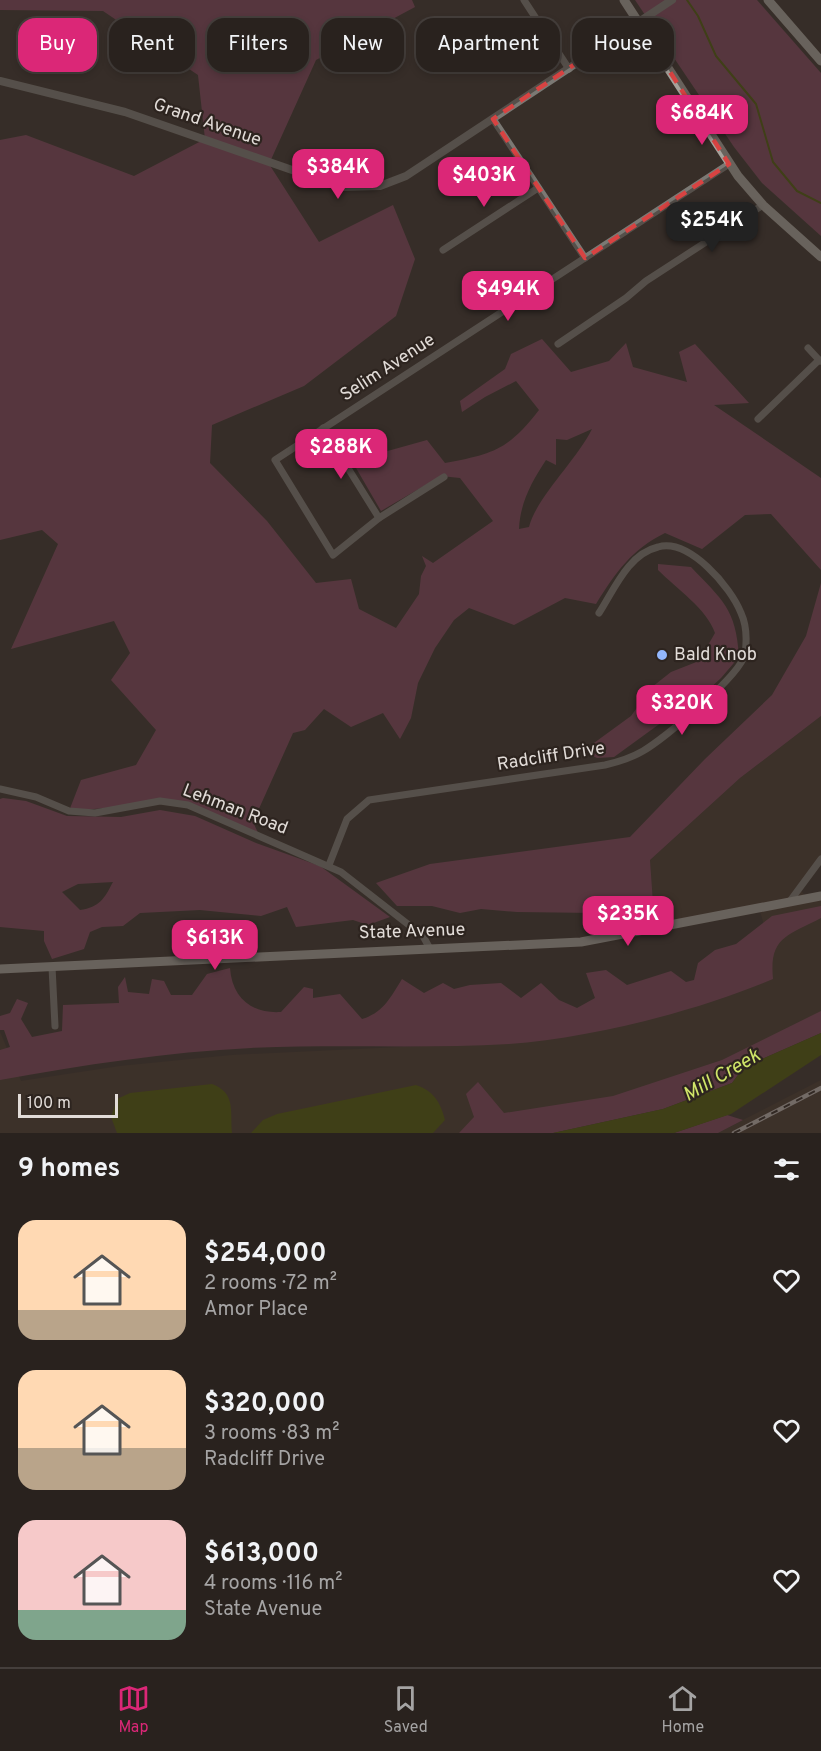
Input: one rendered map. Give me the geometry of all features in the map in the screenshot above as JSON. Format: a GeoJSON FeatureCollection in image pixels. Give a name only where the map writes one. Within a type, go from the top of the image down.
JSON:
{"type":"FeatureCollection","features":[{"type":"Feature","properties":{"kind":"main road"},"geometry":{"type":"LineString","coordinates":[[624,0],[635,18]]}},
{"type":"Feature","properties":{"kind":"main road"},"geometry":{"type":"LineString","coordinates":[[768,0],[821,61]]}},
{"type":"Feature","properties":{"kind":"main road"},"geometry":{"type":"LineString","coordinates":[[670,72],[729,164],[763,205],[821,257]]}},
{"type":"Feature","properties":{"kind":"main road","name":"State Avenue"},"geometry":{"type":"LineString","coordinates":[[0,969],[429,947],[581,942],[821,896]]}},
{"type":"Feature","properties":{"kind":"street"},"geometry":{"type":"LineString","coordinates":[[524,0],[569,69]]}},
{"type":"Feature","properties":{"kind":"street","name":"Grand Avenue"},"geometry":{"type":"LineString","coordinates":[[644,18],[672,0]]}},
{"type":"Feature","properties":{"kind":"street","name":"Grand Avenue"},"geometry":{"type":"LineString","coordinates":[[0,81],[125,112],[329,184],[354,188],[380,186],[406,176],[572,67]]}},
{"type":"Feature","properties":{"kind":"street"},"geometry":{"type":"LineString","coordinates":[[493,119],[585,258]]}},
{"type":"Feature","properties":{"kind":"street","name":"Selim Avenue"},"geometry":{"type":"LineString","coordinates":[[379,518],[333,555],[274,460],[729,164]]}},
{"type":"Feature","properties":{"kind":"street"},"geometry":{"type":"LineString","coordinates":[[442,250],[538,188]]}},
{"type":"Feature","properties":{"kind":"street"},"geometry":{"type":"LineString","coordinates":[[558,344],[626,298],[646,281],[763,205]]}},
{"type":"Feature","properties":{"kind":"street"},"geometry":{"type":"LineString","coordinates":[[758,419],[820,361],[808,348]]}},
{"type":"Feature","properties":{"kind":"street"},"geometry":{"type":"LineString","coordinates":[[323,428],[379,518],[444,477]]}},
{"type":"Feature","properties":{"kind":"street","name":"Radcliff Drive"},"geometry":{"type":"LineString","coordinates":[[329,865],[347,819],[369,800],[605,765],[629,758],[646,749],[712,695],[744,657],[746,633],[737,604],[698,557],[679,548],[669,545],[658,547],[638,557],[599,613]]}},
{"type":"Feature","properties":{"kind":"street","name":"Lehman Road"},"geometry":{"type":"LineString","coordinates":[[0,789],[36,797],[69,811],[95,813],[160,801],[179,802],[329,865],[361,886],[423,936],[429,947]]}},
{"type":"Feature","properties":{"kind":"street"},"geometry":{"type":"LineString","coordinates":[[790,901],[821,859]]}},
{"type":"Feature","properties":{"kind":"street"},"geometry":{"type":"LineString","coordinates":[[52,967],[55,1026]]}},
{"type":"Feature","properties":{"kind":"highlighted area"},"geometry":{"type":"Polygon","coordinates":[[[638,22],[729,164],[585,258],[493,119],[638,22]]]}},
{"type":"Feature","properties":{"kind":"shaded area"},"geometry":{"type":"Polygon","coordinates":[[[0,0],[412,0],[415,7],[394,18],[321,18],[321,57],[316,60],[269,164],[319,242],[393,205],[415,259],[396,316],[304,386],[212,425],[210,463],[267,521],[316,583],[351,579],[359,609],[396,628],[419,594],[421,576],[426,566],[422,556],[433,563],[493,521],[460,478],[441,476],[381,511],[352,461],[427,440],[445,463],[488,453],[508,442],[539,410],[516,381],[462,412],[460,401],[505,369],[511,354],[542,339],[571,372],[609,361],[626,343],[633,367],[687,382],[679,352],[695,344],[749,403],[714,405],[821,478],[821,570],[771,514],[745,515],[702,549],[665,533],[643,547],[625,563],[596,604],[565,598],[514,625],[469,608],[454,620],[435,648],[418,683],[411,718],[400,739],[383,713],[351,727],[324,709],[305,730],[293,733],[253,822],[259,835],[179,802],[69,811],[81,780],[136,765],[156,730],[111,680],[130,653],[114,621],[11,649],[58,544],[42,530],[0,540],[0,140],[26,135],[134,176],[205,139],[198,75],[194,72],[195,18],[113,18],[103,11],[0,10],[0,0]],[[592,429],[567,440],[556,439],[556,465],[546,460],[536,476],[524,501],[519,529],[529,527],[540,504],[592,429]]]}},
{"type":"Feature","properties":{"kind":"shaded area"},"geometry":{"type":"Polygon","coordinates":[[[635,0],[757,0],[821,73],[821,236],[762,183],[734,147],[674,58],[674,18],[647,18],[635,0]]]}},
{"type":"Feature","properties":{"kind":"shaded area"},"geometry":{"type":"Polygon","coordinates":[[[658,564],[691,567],[719,597],[726,606],[735,627],[739,657],[721,678],[696,701],[669,717],[614,757],[597,758],[583,751],[631,716],[652,687],[671,672],[699,661],[715,633],[711,624],[691,600],[658,570],[658,564]]]}},
{"type":"Feature","properties":{"kind":"shaded area"},"geometry":{"type":"Polygon","coordinates":[[[821,583],[821,716],[740,778],[650,860],[654,917],[629,923],[631,911],[619,899],[598,913],[481,909],[460,913],[432,906],[397,906],[376,883],[430,864],[630,837],[705,759],[772,695],[806,636],[821,583]]]}},
{"type":"Feature","properties":{"kind":"shaded area"},"geometry":{"type":"Polygon","coordinates":[[[821,716],[821,859],[798,887],[808,899],[821,896],[821,1033],[553,1133],[0,1133],[0,1032],[21,1081],[120,1066],[232,1055],[544,1040],[676,1012],[723,998],[772,979],[769,941],[759,908],[659,927],[654,917],[650,860],[740,778],[821,716]]]}},
{"type":"Feature","properties":{"kind":"shaded area"},"geometry":{"type":"Polygon","coordinates":[[[0,799],[26,801],[67,816],[121,817],[160,810],[195,816],[256,843],[320,866],[390,917],[368,925],[353,920],[296,927],[287,907],[261,916],[200,910],[140,913],[123,926],[102,927],[90,932],[84,949],[52,959],[44,941],[44,931],[0,927],[0,799]],[[113,882],[78,884],[62,892],[80,910],[87,909],[104,898],[113,882]]]}},
{"type":"Feature","properties":{"kind":"shaded area"},"geometry":{"type":"Polygon","coordinates":[[[821,906],[821,918],[790,934],[777,946],[774,954],[773,979],[712,1002],[609,1029],[509,1044],[220,1050],[125,1060],[0,1080],[0,1050],[10,1047],[4,1030],[0,1030],[0,1016],[10,1013],[17,999],[28,1003],[21,1019],[32,1037],[62,1031],[63,1005],[119,1003],[118,987],[125,977],[128,992],[149,994],[152,979],[164,981],[171,995],[192,995],[207,974],[230,968],[239,996],[253,1007],[271,1012],[281,1012],[304,987],[313,989],[313,998],[340,994],[362,1019],[376,1013],[381,1008],[402,979],[424,993],[443,983],[454,989],[470,985],[501,983],[521,998],[541,983],[559,1000],[577,1008],[595,998],[586,973],[606,970],[627,985],[671,971],[686,982],[694,980],[698,963],[715,950],[736,944],[772,916],[821,906]]]}},
{"type":"Feature","properties":{"kind":"shaded area"},"geometry":{"type":"Polygon","coordinates":[[[821,1011],[821,1033],[744,1067],[732,1083],[663,1109],[553,1133],[459,1133],[474,1117],[466,1094],[478,1082],[504,1113],[613,1096],[722,1060],[821,1011]]]}},
{"type":"Feature","properties":{"kind":"shaded area"},"geometry":{"type":"Polygon","coordinates":[[[821,1033],[821,1055],[731,1114],[674,1133],[553,1133],[663,1109],[732,1083],[744,1067],[821,1033]]]}},
{"type":"Feature","properties":{"kind":"shaded area"},"geometry":{"type":"Polygon","coordinates":[[[821,1080],[821,1133],[718,1133],[743,1120],[821,1080]]]}},
{"type":"Feature","properties":{"kind":"shaded area"},"geometry":{"type":"Polygon","coordinates":[[[212,1084],[225,1092],[228,1097],[232,1133],[117,1133],[111,1117],[117,1099],[130,1093],[212,1084]]]}},
{"type":"Feature","properties":{"kind":"shaded area"},"geometry":{"type":"Polygon","coordinates":[[[416,1085],[432,1094],[443,1114],[445,1120],[433,1133],[251,1133],[263,1120],[277,1114],[416,1085]]]}},
{"type":"Feature","properties":{"kind":"shaded area"},"geometry":{"type":"Polygon","coordinates":[[[727,1115],[743,1120],[718,1133],[674,1133],[727,1115]]]}},
{"type":"Feature","properties":{"kind":"waterway"},"geometry":{"type":"LineString","coordinates":[[687,0],[698,16],[716,56],[756,104],[773,162],[797,191],[821,203]]}},
{"type":"Feature","properties":{"kind":"railway"},"geometry":{"type":"LineString","coordinates":[[734,1133],[821,1088]]}},
{"type":"Feature","properties":{"kind":"place","name":"Bald Knob"},"geometry":{"type":"Point","coordinates":[662,655]}},
{"type":"Feature","properties":{"kind":"water label","name":"Mill Creek"},"geometry":{"type":"Point","coordinates":[722,1076]}}]}
